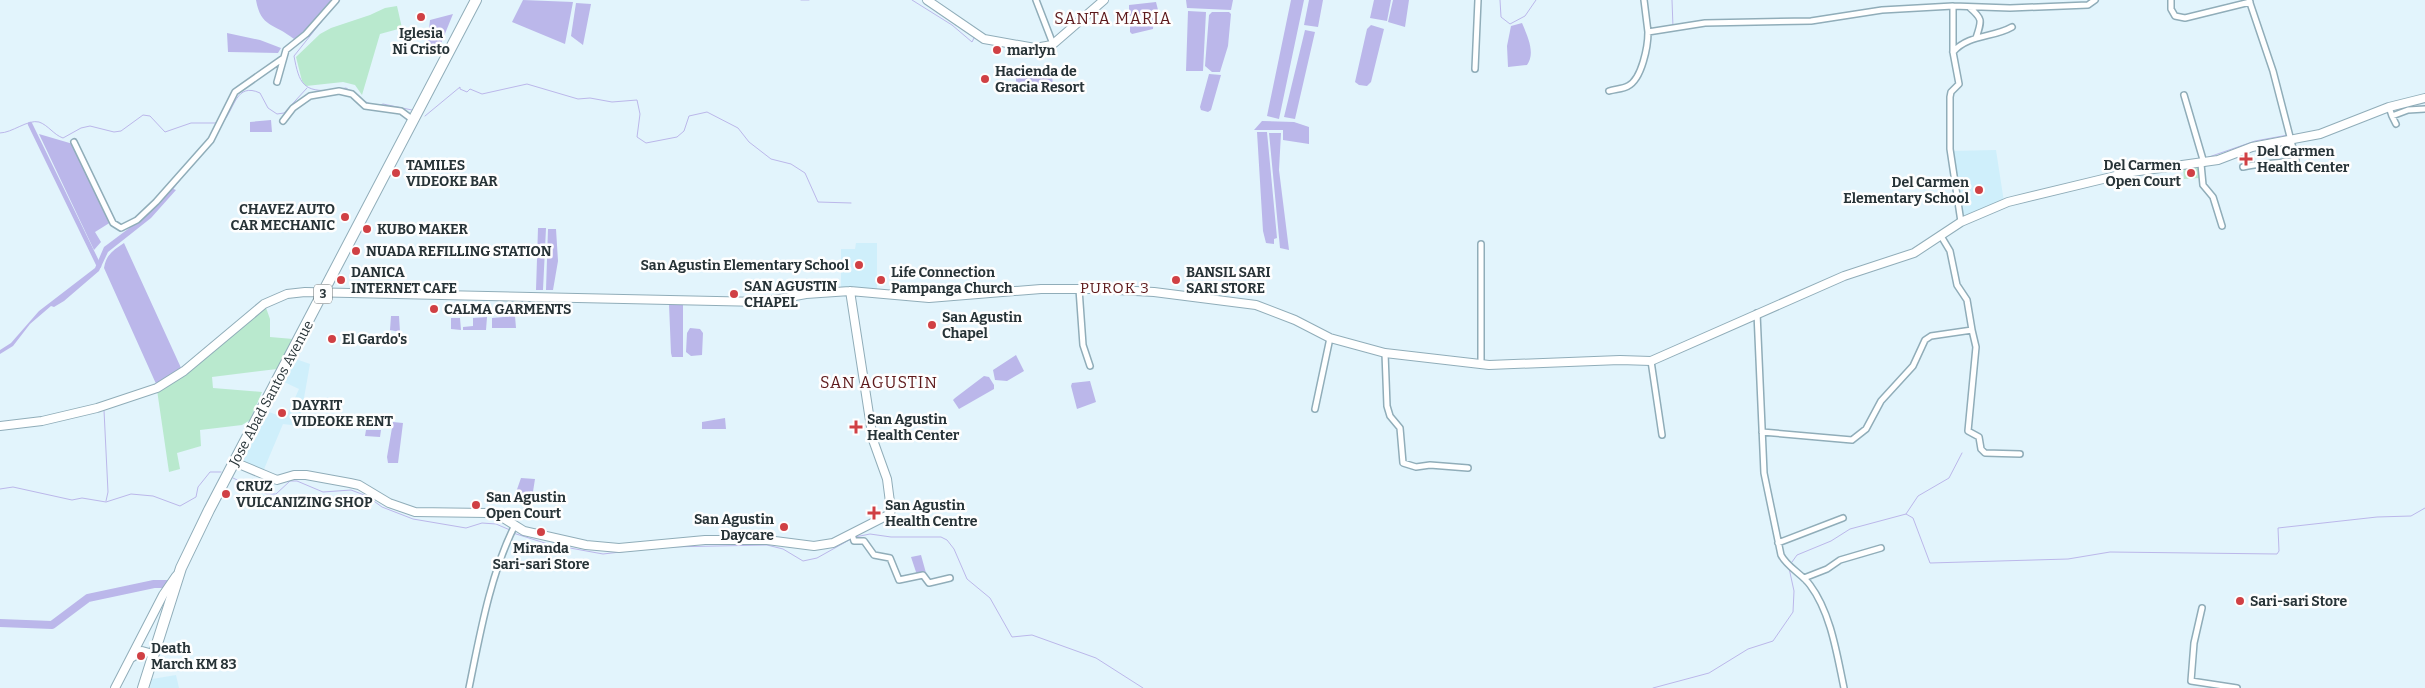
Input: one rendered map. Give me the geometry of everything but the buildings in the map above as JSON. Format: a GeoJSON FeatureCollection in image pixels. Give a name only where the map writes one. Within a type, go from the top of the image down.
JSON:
{"type":"FeatureCollection","features":[{"type":"Feature","properties":{"kind":"highway","name":"Jose Abad Santos Avenue"},"geometry":{"type":"LineString","coordinates":[[143,688],[152,654],[181,568],[234,462],[476,0]]}},
{"type":"Feature","properties":{"kind":"street"},"geometry":{"type":"LineString","coordinates":[[277,82],[286,50],[306,34],[336,0]]}},
{"type":"Feature","properties":{"kind":"street"},"geometry":{"type":"LineString","coordinates":[[927,0],[984,39],[1022,48],[1042,48],[1053,44],[1104,0]]}},
{"type":"Feature","properties":{"kind":"street"},"geometry":{"type":"LineString","coordinates":[[1036,0],[1053,44]]}},
{"type":"Feature","properties":{"kind":"street"},"geometry":{"type":"LineString","coordinates":[[1475,69],[1478,0]]}},
{"type":"Feature","properties":{"kind":"street"},"geometry":{"type":"LineString","coordinates":[[1609,91],[1629,86],[1634,81],[1648,51],[1644,0]]}},
{"type":"Feature","properties":{"kind":"street"},"geometry":{"type":"LineString","coordinates":[[1648,32],[1706,23],[1811,21],[1882,10],[1953,6],[2088,5],[2095,0]]}},
{"type":"Feature","properties":{"kind":"street"},"geometry":{"type":"LineString","coordinates":[[2171,0],[2171,9],[2174,16],[2185,18],[2249,1],[2273,71],[2293,140],[2296,160],[2273,165],[2254,164],[2243,167]]}},
{"type":"Feature","properties":{"kind":"street"},"geometry":{"type":"LineString","coordinates":[[1953,6],[1953,52],[1959,84],[1951,92],[1950,97],[1950,149],[1961,222]]}},
{"type":"Feature","properties":{"kind":"street"},"geometry":{"type":"LineString","coordinates":[[1968,7],[1980,17],[1982,22],[1976,38]]}},
{"type":"Feature","properties":{"kind":"street"},"geometry":{"type":"LineString","coordinates":[[1953,52],[1976,38],[1997,35],[2012,26]]}},
{"type":"Feature","properties":{"kind":"street"},"geometry":{"type":"LineString","coordinates":[[74,142],[114,223],[121,228],[137,220],[150,208],[211,140],[235,92],[282,59]]}},
{"type":"Feature","properties":{"kind":"street"},"geometry":{"type":"LineString","coordinates":[[283,120],[293,108],[310,96],[339,91],[352,94],[365,106],[400,111],[414,120]]}},
{"type":"Feature","properties":{"kind":"street"},"geometry":{"type":"LineString","coordinates":[[2184,95],[2202,164],[2203,186],[2213,198],[2222,226]]}},
{"type":"Feature","properties":{"kind":"street"},"geometry":{"type":"LineString","coordinates":[[0,426],[42,421],[88,410],[157,388],[184,371],[264,304],[287,294],[324,291],[762,302],[806,294],[850,291],[929,298],[1012,291],[1079,289],[1154,292],[1256,305],[1294,320],[1330,338],[1385,353],[1480,364],[1523,365],[1620,360],[1651,361],[1844,276],[1914,253],[1961,222],[2008,202],[2132,172],[2202,164],[2252,146],[2320,134],[2389,107],[2425,98]]}},
{"type":"Feature","properties":{"kind":"street"},"geometry":{"type":"LineString","coordinates":[[2389,107],[2396,124]]}},
{"type":"Feature","properties":{"kind":"street"},"geometry":{"type":"LineString","coordinates":[[2392,116],[2408,110],[2425,109]]}},
{"type":"Feature","properties":{"kind":"street"},"geometry":{"type":"LineString","coordinates":[[1941,236],[1950,251],[1957,285],[1966,300],[1976,348],[1968,431],[1979,437],[1981,449],[1985,453],[2020,454]]}},
{"type":"Feature","properties":{"kind":"street"},"geometry":{"type":"LineString","coordinates":[[1480,364],[1481,244]]}},
{"type":"Feature","properties":{"kind":"street"},"geometry":{"type":"LineString","coordinates":[[1079,289],[1083,345],[1090,366]]}},
{"type":"Feature","properties":{"kind":"street"},"geometry":{"type":"LineString","coordinates":[[234,462],[277,480],[294,475],[306,475],[359,485],[389,503],[415,512],[487,513],[500,516],[514,527],[524,531],[586,545],[619,548],[662,542],[767,540],[814,546],[853,538],[890,514],[891,510],[887,479],[873,440],[850,291]]}},
{"type":"Feature","properties":{"kind":"street"},"geometry":{"type":"LineString","coordinates":[[1757,313],[1764,474],[1778,543],[1784,560],[1804,578],[1822,606],[1844,688]]}},
{"type":"Feature","properties":{"kind":"street"},"geometry":{"type":"LineString","coordinates":[[1762,432],[1852,440],[1866,429],[1881,401],[1913,366],[1925,340],[1931,336],[1972,330]]}},
{"type":"Feature","properties":{"kind":"street"},"geometry":{"type":"LineString","coordinates":[[1314,409],[1330,338]]}},
{"type":"Feature","properties":{"kind":"street"},"geometry":{"type":"LineString","coordinates":[[1385,353],[1387,406],[1390,416],[1400,428],[1403,463],[1416,467],[1430,465],[1468,468]]}},
{"type":"Feature","properties":{"kind":"street"},"geometry":{"type":"LineString","coordinates":[[1651,361],[1662,435]]}},
{"type":"Feature","properties":{"kind":"street"},"geometry":{"type":"LineString","coordinates":[[1778,543],[1843,518]]}},
{"type":"Feature","properties":{"kind":"street"},"geometry":{"type":"LineString","coordinates":[[469,688],[484,614],[502,553],[514,527]]}},
{"type":"Feature","properties":{"kind":"street"},"geometry":{"type":"LineString","coordinates":[[853,538],[864,541],[874,555],[890,558],[899,580],[923,575],[929,583],[950,578]]}},
{"type":"Feature","properties":{"kind":"street"},"geometry":{"type":"LineString","coordinates":[[1804,578],[1828,570],[1840,560],[1881,548]]}},
{"type":"Feature","properties":{"kind":"street"},"geometry":{"type":"LineString","coordinates":[[115,688],[163,595],[181,568]]}},
{"type":"Feature","properties":{"kind":"street"},"geometry":{"type":"LineString","coordinates":[[2202,608],[2194,643],[2191,681],[2236,688]]}},
{"type":"Feature","properties":{"kind":"street"},"geometry":{"type":"LineString","coordinates":[[129,660],[142,651],[152,654]]}},
{"type":"Feature","properties":{"kind":"shaded area"},"geometry":{"type":"Polygon","coordinates":[[[256,0],[332,0],[301,36],[294,39],[269,24],[261,16],[256,0]]]}},
{"type":"Feature","properties":{"kind":"shaded area"},"geometry":{"type":"Polygon","coordinates":[[[523,0],[573,2],[565,44],[512,22],[523,0]]]}},
{"type":"Feature","properties":{"kind":"shaded area"},"geometry":{"type":"Polygon","coordinates":[[[1186,0],[1233,0],[1231,10],[1187,8],[1186,0]]]}},
{"type":"Feature","properties":{"kind":"shaded area"},"geometry":{"type":"Polygon","coordinates":[[[1291,0],[1304,0],[1279,119],[1267,116],[1291,0]]]}},
{"type":"Feature","properties":{"kind":"shaded area"},"geometry":{"type":"Polygon","coordinates":[[[1309,0],[1323,0],[1318,27],[1304,25],[1309,0]]]}},
{"type":"Feature","properties":{"kind":"shaded area"},"geometry":{"type":"Polygon","coordinates":[[[1374,0],[1391,0],[1387,21],[1370,18],[1374,0]]]}},
{"type":"Feature","properties":{"kind":"shaded area"},"geometry":{"type":"Polygon","coordinates":[[[1393,0],[1409,0],[1405,27],[1388,22],[1393,0]]]}},
{"type":"Feature","properties":{"kind":"shaded area"},"geometry":{"type":"Polygon","coordinates":[[[1156,2],[1158,10],[1155,14],[1129,16],[1129,5],[1156,2]]]}},
{"type":"Feature","properties":{"kind":"shaded area"},"geometry":{"type":"Polygon","coordinates":[[[576,3],[591,4],[583,45],[571,36],[576,3]]]}},
{"type":"Feature","properties":{"kind":"shaded area"},"geometry":{"type":"Polygon","coordinates":[[[1188,11],[1206,12],[1203,71],[1186,71],[1188,11]]]}},
{"type":"Feature","properties":{"kind":"shaded area"},"geometry":{"type":"Polygon","coordinates":[[[1212,12],[1229,12],[1231,14],[1228,46],[1220,72],[1212,72],[1205,66],[1209,15],[1212,12]]]}},
{"type":"Feature","properties":{"kind":"shaded area"},"geometry":{"type":"Polygon","coordinates":[[[453,14],[440,46],[427,47],[430,20],[453,14]]]}},
{"type":"Feature","properties":{"kind":"shaded area"},"geometry":{"type":"Polygon","coordinates":[[[1154,17],[1153,29],[1132,34],[1130,32],[1130,21],[1154,17]]]}},
{"type":"Feature","properties":{"kind":"shaded area"},"geometry":{"type":"Polygon","coordinates":[[[1522,23],[1530,44],[1530,60],[1527,65],[1508,67],[1507,46],[1511,26],[1522,23]]]}},
{"type":"Feature","properties":{"kind":"shaded area"},"geometry":{"type":"Polygon","coordinates":[[[1371,25],[1384,29],[1371,82],[1367,86],[1359,85],[1355,82],[1367,29],[1371,25]]]}},
{"type":"Feature","properties":{"kind":"shaded area"},"geometry":{"type":"Polygon","coordinates":[[[1305,30],[1315,32],[1295,119],[1284,117],[1305,30]]]}},
{"type":"Feature","properties":{"kind":"shaded area"},"geometry":{"type":"Polygon","coordinates":[[[227,33],[260,40],[281,48],[278,53],[228,52],[227,33]]]}},
{"type":"Feature","properties":{"kind":"shaded area"},"geometry":{"type":"Polygon","coordinates":[[[1209,74],[1221,75],[1211,110],[1208,112],[1201,110],[1200,107],[1209,74]]]}},
{"type":"Feature","properties":{"kind":"shaded area"},"geometry":{"type":"Polygon","coordinates":[[[1018,75],[1052,76],[1054,93],[1019,93],[1016,90],[1016,77],[1018,75]]]}},
{"type":"Feature","properties":{"kind":"shaded area"},"geometry":{"type":"Polygon","coordinates":[[[271,120],[272,132],[250,132],[250,122],[271,120]]]}},
{"type":"Feature","properties":{"kind":"shaded area"},"geometry":{"type":"Polygon","coordinates":[[[1262,121],[1294,122],[1309,127],[1309,144],[1283,140],[1283,130],[1254,130],[1262,121]]]}},
{"type":"Feature","properties":{"kind":"shaded area"},"geometry":{"type":"Polygon","coordinates":[[[1257,132],[1267,132],[1277,238],[1274,239],[1274,244],[1266,243],[1263,231],[1257,132]]]}},
{"type":"Feature","properties":{"kind":"shaded area"},"geometry":{"type":"Polygon","coordinates":[[[1269,133],[1281,133],[1279,170],[1289,250],[1280,248],[1269,133]]]}},
{"type":"Feature","properties":{"kind":"shaded area"},"geometry":{"type":"Polygon","coordinates":[[[39,134],[73,144],[111,222],[95,232],[101,242],[94,250],[39,134]]]}},
{"type":"Feature","properties":{"kind":"shaded area","name":"Del Carmen Elementary School"},"geometry":{"type":"Polygon","coordinates":[[[1996,150],[2004,202],[1961,218],[1951,151],[1996,150]]]}},
{"type":"Feature","properties":{"kind":"shaded area"},"geometry":{"type":"Polygon","coordinates":[[[171,188],[176,190],[151,218],[108,252],[99,271],[64,301],[54,307],[51,306],[30,324],[13,346],[0,354],[0,350],[11,343],[39,311],[95,268],[104,247],[140,220],[171,188]]]}},
{"type":"Feature","properties":{"kind":"shaded area"},"geometry":{"type":"Polygon","coordinates":[[[538,228],[546,228],[543,290],[536,290],[538,228]]]}},
{"type":"Feature","properties":{"kind":"shaded area"},"geometry":{"type":"Polygon","coordinates":[[[548,229],[556,229],[558,261],[553,290],[546,290],[548,229]]]}},
{"type":"Feature","properties":{"kind":"shaded area"},"geometry":{"type":"Polygon","coordinates":[[[124,243],[182,370],[157,386],[104,268],[106,260],[111,253],[124,243]]]}},
{"type":"Feature","properties":{"kind":"shaded area","name":"San Agustin Elementary School"},"geometry":{"type":"Polygon","coordinates":[[[856,243],[877,243],[877,291],[841,290],[841,249],[855,249],[856,243]]]}},
{"type":"Feature","properties":{"kind":"shaded area"},"geometry":{"type":"Polygon","coordinates":[[[671,302],[683,304],[683,357],[672,357],[671,353],[669,304],[671,302]]]}},
{"type":"Feature","properties":{"kind":"shaded area"},"geometry":{"type":"Polygon","coordinates":[[[391,316],[399,316],[400,332],[390,330],[391,316]]]}},
{"type":"Feature","properties":{"kind":"shaded area"},"geometry":{"type":"Polygon","coordinates":[[[515,316],[516,328],[492,328],[492,318],[515,316]]]}},
{"type":"Feature","properties":{"kind":"shaded area"},"geometry":{"type":"Polygon","coordinates":[[[487,317],[486,330],[463,330],[463,327],[473,326],[473,318],[487,317]]]}},
{"type":"Feature","properties":{"kind":"shaded area"},"geometry":{"type":"Polygon","coordinates":[[[451,318],[460,318],[461,330],[451,329],[451,318]]]}},
{"type":"Feature","properties":{"kind":"shaded area"},"geometry":{"type":"Polygon","coordinates":[[[690,328],[700,329],[703,333],[702,355],[691,356],[686,352],[687,333],[690,328]]]}},
{"type":"Feature","properties":{"kind":"shaded area"},"geometry":{"type":"Polygon","coordinates":[[[1016,355],[1024,371],[1007,381],[995,380],[993,370],[1016,355]]]}},
{"type":"Feature","properties":{"kind":"shaded area"},"geometry":{"type":"Polygon","coordinates":[[[293,358],[310,364],[299,426],[283,424],[262,474],[239,461],[266,411],[286,418],[299,389],[282,381],[293,358]]]}},
{"type":"Feature","properties":{"kind":"shaded area"},"geometry":{"type":"Polygon","coordinates":[[[984,376],[989,377],[994,385],[994,389],[959,409],[953,400],[984,376]]]}},
{"type":"Feature","properties":{"kind":"shaded area"},"geometry":{"type":"Polygon","coordinates":[[[1090,381],[1096,402],[1077,409],[1071,386],[1072,383],[1090,381]]]}},
{"type":"Feature","properties":{"kind":"shaded area"},"geometry":{"type":"Polygon","coordinates":[[[725,418],[726,429],[702,429],[702,422],[725,418]]]}},
{"type":"Feature","properties":{"kind":"shaded area"},"geometry":{"type":"Polygon","coordinates":[[[393,422],[403,423],[398,463],[388,463],[387,457],[393,422]]]}},
{"type":"Feature","properties":{"kind":"shaded area"},"geometry":{"type":"Polygon","coordinates":[[[366,430],[381,430],[380,437],[365,436],[366,430]]]}},
{"type":"Feature","properties":{"kind":"shaded area"},"geometry":{"type":"Polygon","coordinates":[[[521,478],[535,479],[532,498],[514,498],[521,478]]]}},
{"type":"Feature","properties":{"kind":"shaded area"},"geometry":{"type":"Polygon","coordinates":[[[921,555],[926,573],[917,575],[911,557],[921,555]]]}},
{"type":"Feature","properties":{"kind":"shaded area"},"geometry":{"type":"Polygon","coordinates":[[[176,675],[179,688],[150,688],[152,679],[176,675]]]}},
{"type":"Feature","properties":{"kind":"green space"},"geometry":{"type":"Polygon","coordinates":[[[397,6],[402,28],[380,34],[362,95],[355,85],[343,82],[306,86],[302,81],[296,57],[320,34],[385,8],[397,6]]]}},
{"type":"Feature","properties":{"kind":"green space","name":"Del Carmen Open Court"},"geometry":{"type":"Polygon","coordinates":[[[2198,167],[2199,178],[2184,179],[2183,168],[2198,167]]]}},
{"type":"Feature","properties":{"kind":"green space"},"geometry":{"type":"Polygon","coordinates":[[[265,305],[270,319],[270,337],[293,339],[277,369],[212,377],[213,388],[262,392],[250,420],[242,425],[200,430],[201,446],[177,453],[180,469],[169,472],[157,390],[265,305]]]}},
{"type":"Feature","properties":{"kind":"waterway"},"geometry":{"type":"LineString","coordinates":[[801,0],[809,0]]}},
{"type":"Feature","properties":{"kind":"waterway"},"geometry":{"type":"LineString","coordinates":[[912,0],[952,25],[972,42],[975,36]]}},
{"type":"Feature","properties":{"kind":"waterway"},"geometry":{"type":"LineString","coordinates":[[1500,0],[1501,17],[1510,24],[1525,16],[1536,0]]}},
{"type":"Feature","properties":{"kind":"waterway"},"geometry":{"type":"LineString","coordinates":[[1672,0],[1673,27]]}},
{"type":"Feature","properties":{"kind":"waterway"},"geometry":{"type":"LineString","coordinates":[[333,90],[315,90],[304,84],[298,73],[294,56],[334,6]]}},
{"type":"Feature","properties":{"kind":"waterway"},"geometry":{"type":"LineString","coordinates":[[425,116],[460,87],[460,89],[467,92],[470,89],[482,94],[527,84],[578,99],[590,98],[612,102],[637,100],[640,114],[637,137],[646,143],[677,137],[684,131],[689,116],[707,112],[738,128],[749,142],[771,159],[791,164],[805,173],[818,202],[851,203]]}},
{"type":"Feature","properties":{"kind":"waterway"},"geometry":{"type":"LineString","coordinates":[[223,122],[237,98],[246,91],[260,93],[268,108],[277,114],[284,113],[307,88]]}},
{"type":"Feature","properties":{"kind":"waterway"},"geometry":{"type":"LineString","coordinates":[[339,89],[346,88],[352,92]]}},
{"type":"Feature","properties":{"kind":"waterway"},"geometry":{"type":"LineString","coordinates":[[362,100],[372,105]]}},
{"type":"Feature","properties":{"kind":"waterway"},"geometry":{"type":"LineString","coordinates":[[378,106],[383,104],[412,110]]}},
{"type":"Feature","properties":{"kind":"waterway"},"geometry":{"type":"LineString","coordinates":[[0,133],[10,131],[30,122],[42,123],[63,138],[81,128],[90,126],[114,132],[121,131],[143,115],[150,116],[165,132],[191,123],[218,123]]}},
{"type":"Feature","properties":{"kind":"waterway"},"geometry":{"type":"LineString","coordinates":[[30,124],[99,266]]}},
{"type":"Feature","properties":{"kind":"waterway"},"geometry":{"type":"LineString","coordinates":[[214,140],[219,130]]}},
{"type":"Feature","properties":{"kind":"waterway"},"geometry":{"type":"LineString","coordinates":[[2292,135],[2306,133]]}},
{"type":"Feature","properties":{"kind":"waterway"},"geometry":{"type":"LineString","coordinates":[[2206,158],[2255,141],[2288,135]]}},
{"type":"Feature","properties":{"kind":"waterway"},"geometry":{"type":"LineString","coordinates":[[172,190],[193,164]]}},
{"type":"Feature","properties":{"kind":"waterway"},"geometry":{"type":"LineString","coordinates":[[2055,187],[2063,185]]}},
{"type":"Feature","properties":{"kind":"waterway"},"geometry":{"type":"LineString","coordinates":[[104,410],[108,492],[106,501]]}},
{"type":"Feature","properties":{"kind":"waterway"},"geometry":{"type":"LineString","coordinates":[[1906,514],[1918,496],[1949,478],[1962,453]]}},
{"type":"Feature","properties":{"kind":"waterway"},"geometry":{"type":"LineString","coordinates":[[0,489],[13,487],[72,500],[82,498],[106,502],[131,494],[153,496],[180,506],[196,497],[198,487],[210,472],[221,472]]}},
{"type":"Feature","properties":{"kind":"waterway"},"geometry":{"type":"LineString","coordinates":[[233,478],[267,494],[276,494],[290,481],[297,481],[323,492],[351,490],[367,496],[382,507],[413,519],[466,528],[482,523],[496,524],[510,530]]}},
{"type":"Feature","properties":{"kind":"waterway"},"geometry":{"type":"LineString","coordinates":[[1792,562],[1797,555],[1831,541],[1850,529],[1906,514],[1913,518],[1930,563],[2068,559],[2110,552],[2277,554],[2279,551],[2278,528],[2377,517],[2411,516],[2425,508]]}},
{"type":"Feature","properties":{"kind":"waterway"},"geometry":{"type":"LineString","coordinates":[[513,533],[548,544],[603,554],[655,548]]}},
{"type":"Feature","properties":{"kind":"waterway"},"geometry":{"type":"LineString","coordinates":[[855,537],[870,534],[891,537],[941,537],[947,540],[954,549],[967,579],[990,598],[1012,637],[1032,635],[1096,658],[1143,688]]}},
{"type":"Feature","properties":{"kind":"waterway"},"geometry":{"type":"LineString","coordinates":[[667,547],[767,545],[783,549],[803,561],[817,558],[851,539]]}},
{"type":"Feature","properties":{"kind":"waterway"},"geometry":{"type":"LineString","coordinates":[[1653,688],[1709,673],[1748,649],[1773,641],[1793,612],[1794,591],[1789,568]]}},
{"type":"Feature","properties":{"kind":"waterway"},"geometry":{"type":"LineString","coordinates":[[0,623],[52,625],[88,598],[154,584],[167,584]]}},
{"type":"Feature","properties":{"kind":"place","name":"Iglesia Ni Cristo"},"geometry":{"type":"Point","coordinates":[421,17]}},
{"type":"Feature","properties":{"kind":"place","name":"marlyn"},"geometry":{"type":"Point","coordinates":[997,50]}},
{"type":"Feature","properties":{"kind":"place","name":"Hacienda de Gracia Resort"},"geometry":{"type":"Point","coordinates":[985,79]}},
{"type":"Feature","properties":{"kind":"place","name":"Del Carmen Health Center"},"geometry":{"type":"Point","coordinates":[2246,159]}},
{"type":"Feature","properties":{"kind":"place","name":"TAMILES VIDEOKE BAR"},"geometry":{"type":"Point","coordinates":[396,173]}},
{"type":"Feature","properties":{"kind":"place","name":"Del Carmen Open Court"},"geometry":{"type":"Point","coordinates":[2191,173]}},
{"type":"Feature","properties":{"kind":"place","name":"Del Carmen Elementary School"},"geometry":{"type":"Point","coordinates":[1979,190]}},
{"type":"Feature","properties":{"kind":"place","name":"CHAVEZ AUTO CAR MECHANIC"},"geometry":{"type":"Point","coordinates":[345,217]}},
{"type":"Feature","properties":{"kind":"place","name":"KUBO MAKER"},"geometry":{"type":"Point","coordinates":[367,229]}},
{"type":"Feature","properties":{"kind":"place","name":"NUADA REFILLING STATION"},"geometry":{"type":"Point","coordinates":[356,251]}},
{"type":"Feature","properties":{"kind":"place","name":"San Agustin Elementary School"},"geometry":{"type":"Point","coordinates":[859,265]}},
{"type":"Feature","properties":{"kind":"place","name":"DANICA INTERNET CAFE"},"geometry":{"type":"Point","coordinates":[341,280]}},
{"type":"Feature","properties":{"kind":"place","name":"Life Connection Pampanga Church"},"geometry":{"type":"Point","coordinates":[881,280]}},
{"type":"Feature","properties":{"kind":"place","name":"BANSIL SARI SARI STORE"},"geometry":{"type":"Point","coordinates":[1176,280]}},
{"type":"Feature","properties":{"kind":"place","name":"SAN AGUSTIN CHAPEL"},"geometry":{"type":"Point","coordinates":[734,294]}},
{"type":"Feature","properties":{"kind":"place","name":"CALMA GARMENTS"},"geometry":{"type":"Point","coordinates":[434,309]}},
{"type":"Feature","properties":{"kind":"place","name":"San Agustin Chapel"},"geometry":{"type":"Point","coordinates":[932,325]}},
{"type":"Feature","properties":{"kind":"place","name":"El Gardo's"},"geometry":{"type":"Point","coordinates":[332,339]}},
{"type":"Feature","properties":{"kind":"place","name":"DAYRIT VIDEOKE RENT"},"geometry":{"type":"Point","coordinates":[282,413]}},
{"type":"Feature","properties":{"kind":"place","name":"San Agustin Health Center"},"geometry":{"type":"Point","coordinates":[856,427]}},
{"type":"Feature","properties":{"kind":"place","name":"CRUZ VULCANIZING SHOP"},"geometry":{"type":"Point","coordinates":[226,494]}},
{"type":"Feature","properties":{"kind":"place","name":"San Agustin Open Court"},"geometry":{"type":"Point","coordinates":[476,505]}},
{"type":"Feature","properties":{"kind":"place","name":"San Agustin Health Centre"},"geometry":{"type":"Point","coordinates":[874,513]}},
{"type":"Feature","properties":{"kind":"place","name":"San Agustin Daycare"},"geometry":{"type":"Point","coordinates":[784,527]}},
{"type":"Feature","properties":{"kind":"place","name":"Miranda Sari-sari Store"},"geometry":{"type":"Point","coordinates":[541,532]}},
{"type":"Feature","properties":{"kind":"place","name":"Sari-sari Store"},"geometry":{"type":"Point","coordinates":[2240,601]}},
{"type":"Feature","properties":{"kind":"place","name":"Death March KM 83"},"geometry":{"type":"Point","coordinates":[141,656]}},
{"type":"Feature","properties":{"kind":"district","name":"SANTA MARIA"},"geometry":{"type":"Point","coordinates":[1113,18]}},
{"type":"Feature","properties":{"kind":"district","name":"PUROK 3"},"geometry":{"type":"Point","coordinates":[1115,288]}},
{"type":"Feature","properties":{"kind":"district","name":"SAN AGUSTIN"},"geometry":{"type":"Point","coordinates":[879,382]}}]}
